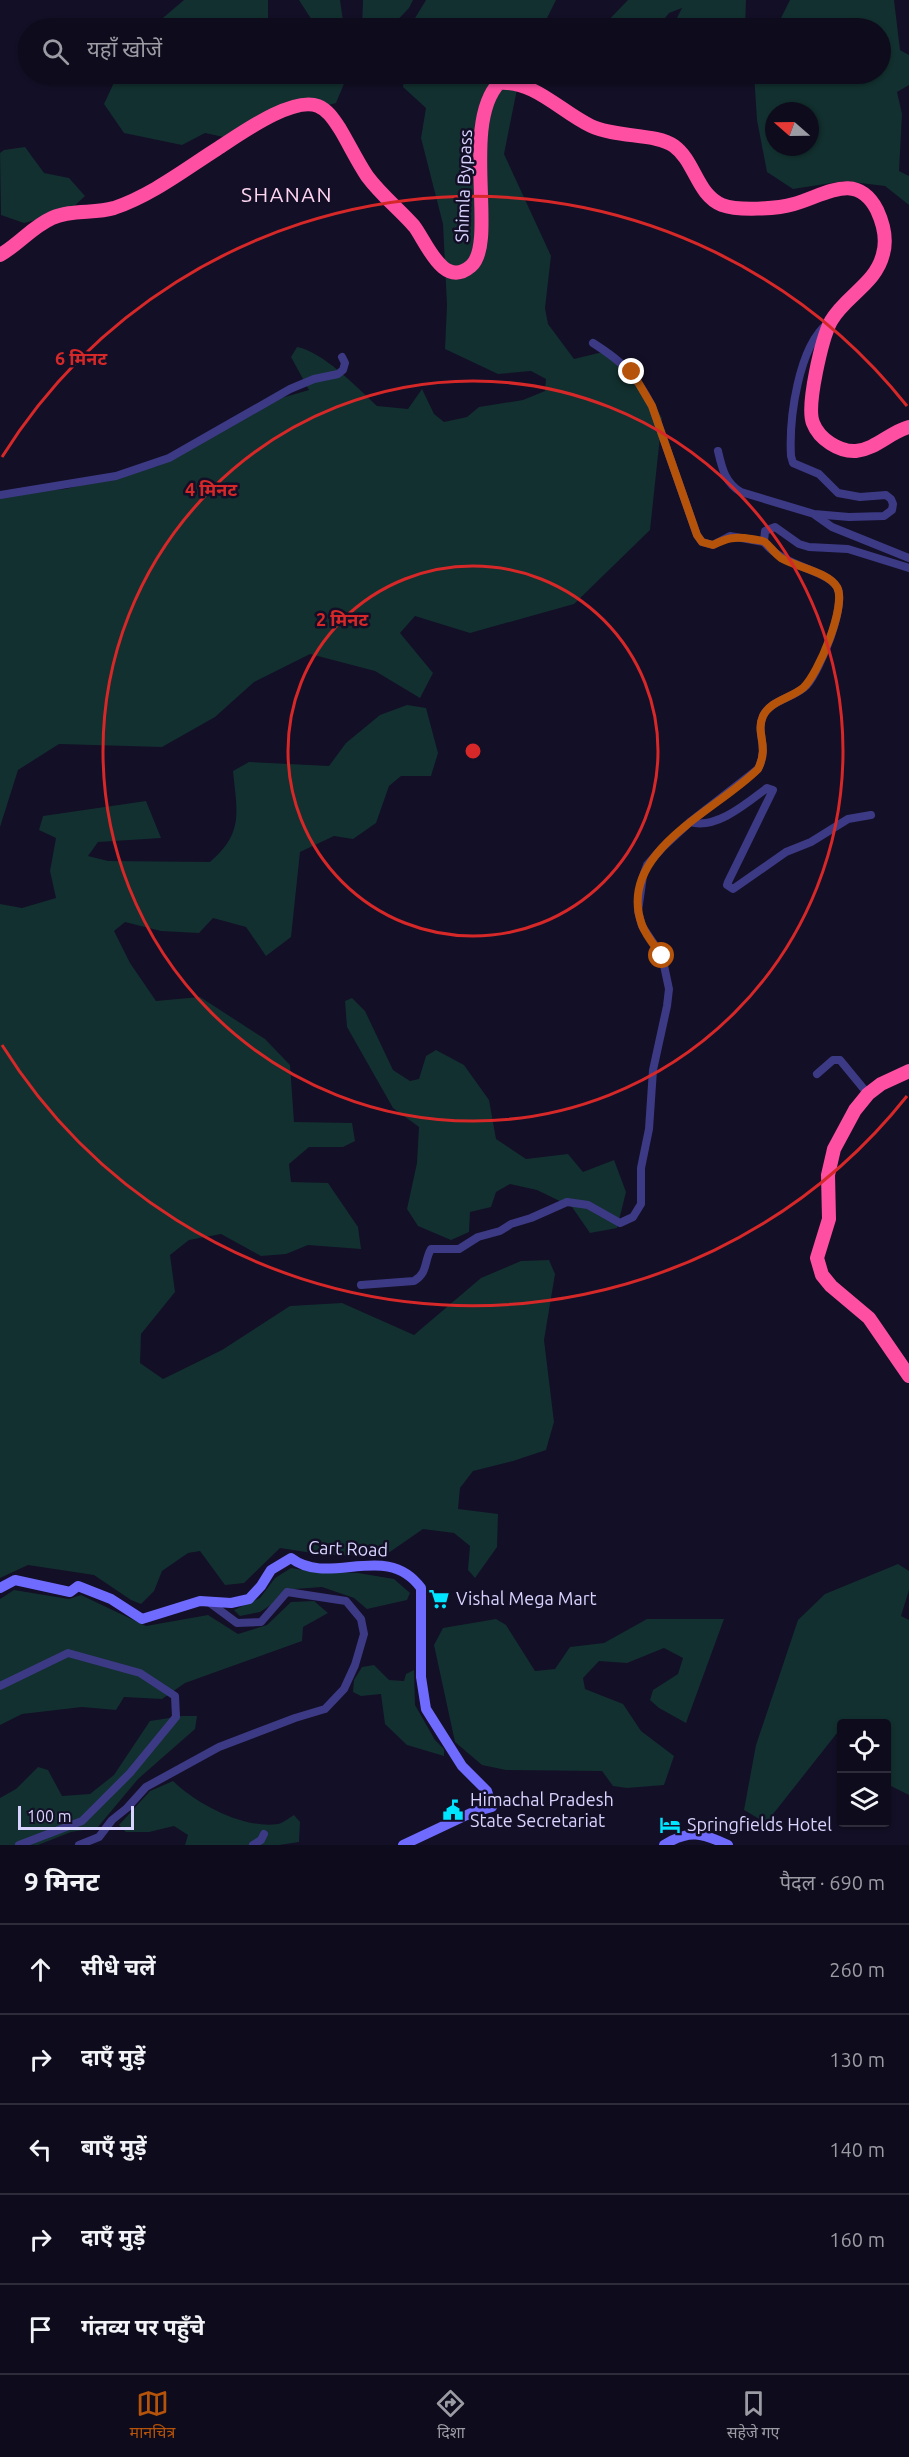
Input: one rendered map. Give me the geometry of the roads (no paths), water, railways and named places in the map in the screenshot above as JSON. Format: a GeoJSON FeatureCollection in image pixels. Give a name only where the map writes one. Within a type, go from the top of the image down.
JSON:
{"type":"FeatureCollection","features":[{"type":"Feature","properties":{"kind":"highway","name":"Shimla Bypass"},"geometry":{"type":"LineString","coordinates":[[0,255],[53,217],[111,209],[135,200],[258,124],[304,103],[319,106],[332,117],[368,176],[413,226],[435,261],[447,270],[460,271],[472,266],[481,250],[480,147],[490,92],[498,84]]}},
{"type":"Feature","properties":{"kind":"highway","name":"Shimla Bypass"},"geometry":{"type":"LineString","coordinates":[[519,84],[608,133],[656,139],[673,145],[687,157],[709,197],[722,205],[737,208],[791,205],[831,189],[849,188],[864,193],[876,209],[885,233],[883,254],[871,278],[844,305],[832,321],[825,338],[811,406],[813,423],[824,439],[840,449],[856,451],[874,445],[898,429],[909,427]]}},
{"type":"Feature","properties":{"kind":"highway"},"geometry":{"type":"LineString","coordinates":[[909,1071],[881,1084],[868,1094],[855,1110],[834,1149],[828,1175],[829,1219],[817,1258],[822,1275],[831,1286],[869,1318],[909,1376]]}},
{"type":"Feature","properties":{"kind":"main road","name":"Cart Road"},"geometry":{"type":"LineString","coordinates":[[0,1588],[15,1580],[70,1592],[78,1586],[111,1599],[142,1619],[200,1601],[231,1602],[249,1599],[271,1570],[291,1558],[299,1564],[326,1568],[391,1565],[413,1576],[421,1588],[422,1677],[426,1709],[462,1766],[488,1791],[492,1807],[471,1814],[403,1845]]}},
{"type":"Feature","properties":{"kind":"main road"},"geometry":{"type":"LineString","coordinates":[[664,1845],[680,1835],[692,1834],[728,1845]]}},
{"type":"Feature","properties":{"kind":"street"},"geometry":{"type":"LineString","coordinates":[[718,451],[724,474],[731,486],[741,492],[814,514],[849,517],[884,516],[892,510],[891,499],[886,495],[848,497],[838,493],[819,474],[793,463],[791,456],[793,411],[797,385],[817,332],[832,321]]}},
{"type":"Feature","properties":{"kind":"street"},"geometry":{"type":"LineString","coordinates":[[361,1285],[414,1281],[425,1270],[430,1249],[459,1250],[478,1237],[500,1231],[511,1224],[567,1202],[588,1205],[620,1222],[633,1217],[638,1212],[641,1204],[641,1168],[647,1149],[653,1070],[669,989],[662,956],[642,926],[638,901],[647,865],[690,822],[758,769],[763,759],[761,724],[763,715],[772,706],[806,686],[829,640],[838,610],[837,587],[828,578],[780,557],[764,542],[730,537],[713,545],[702,542],[697,535],[652,406],[643,388],[619,359],[593,343]]}},
{"type":"Feature","properties":{"kind":"street"},"geometry":{"type":"LineString","coordinates":[[0,495],[116,476],[169,458],[290,389],[315,379],[338,375],[345,363],[342,357]]}},
{"type":"Feature","properties":{"kind":"street"},"geometry":{"type":"LineString","coordinates":[[814,514],[832,527],[909,558]]}},
{"type":"Feature","properties":{"kind":"street"},"geometry":{"type":"LineString","coordinates":[[764,542],[765,531],[775,527],[799,544],[809,547],[848,549],[909,568]]}},
{"type":"Feature","properties":{"kind":"street"},"geometry":{"type":"LineString","coordinates":[[690,822],[703,825],[710,823],[735,810],[767,788],[774,790],[730,876],[727,885],[733,889],[786,852],[811,842],[842,822],[871,814]]}},
{"type":"Feature","properties":{"kind":"street"},"geometry":{"type":"LineString","coordinates":[[817,1074],[832,1060],[840,1060],[868,1094]]}},
{"type":"Feature","properties":{"kind":"street"},"geometry":{"type":"LineString","coordinates":[[79,1845],[99,1837],[112,1820],[127,1808],[146,1787],[219,1747],[325,1709],[344,1689],[356,1665],[364,1634],[361,1619],[345,1601],[287,1592],[261,1622],[237,1623],[208,1601]]}},
{"type":"Feature","properties":{"kind":"street"},"geometry":{"type":"LineString","coordinates":[[0,1686],[68,1653],[140,1673],[175,1696],[176,1717],[130,1773],[82,1821],[19,1845]]}},
{"type":"Feature","properties":{"kind":"street"},"geometry":{"type":"LineString","coordinates":[[252,1845],[261,1840],[264,1834]]}},
{"type":"Feature","properties":{"kind":"place","name":"Vishal Mega Mart"},"geometry":{"type":"Point","coordinates":[439,1599]}},
{"type":"Feature","properties":{"kind":"place","name":"Himachal Pradesh State Secretariat"},"geometry":{"type":"Point","coordinates":[453,1810]}},
{"type":"Feature","properties":{"kind":"place","name":"Springfields Hotel"},"geometry":{"type":"Point","coordinates":[670,1825]}},
{"type":"Feature","properties":{"kind":"district","name":"SHANAN"},"geometry":{"type":"Point","coordinates":[287,195]}}]}
